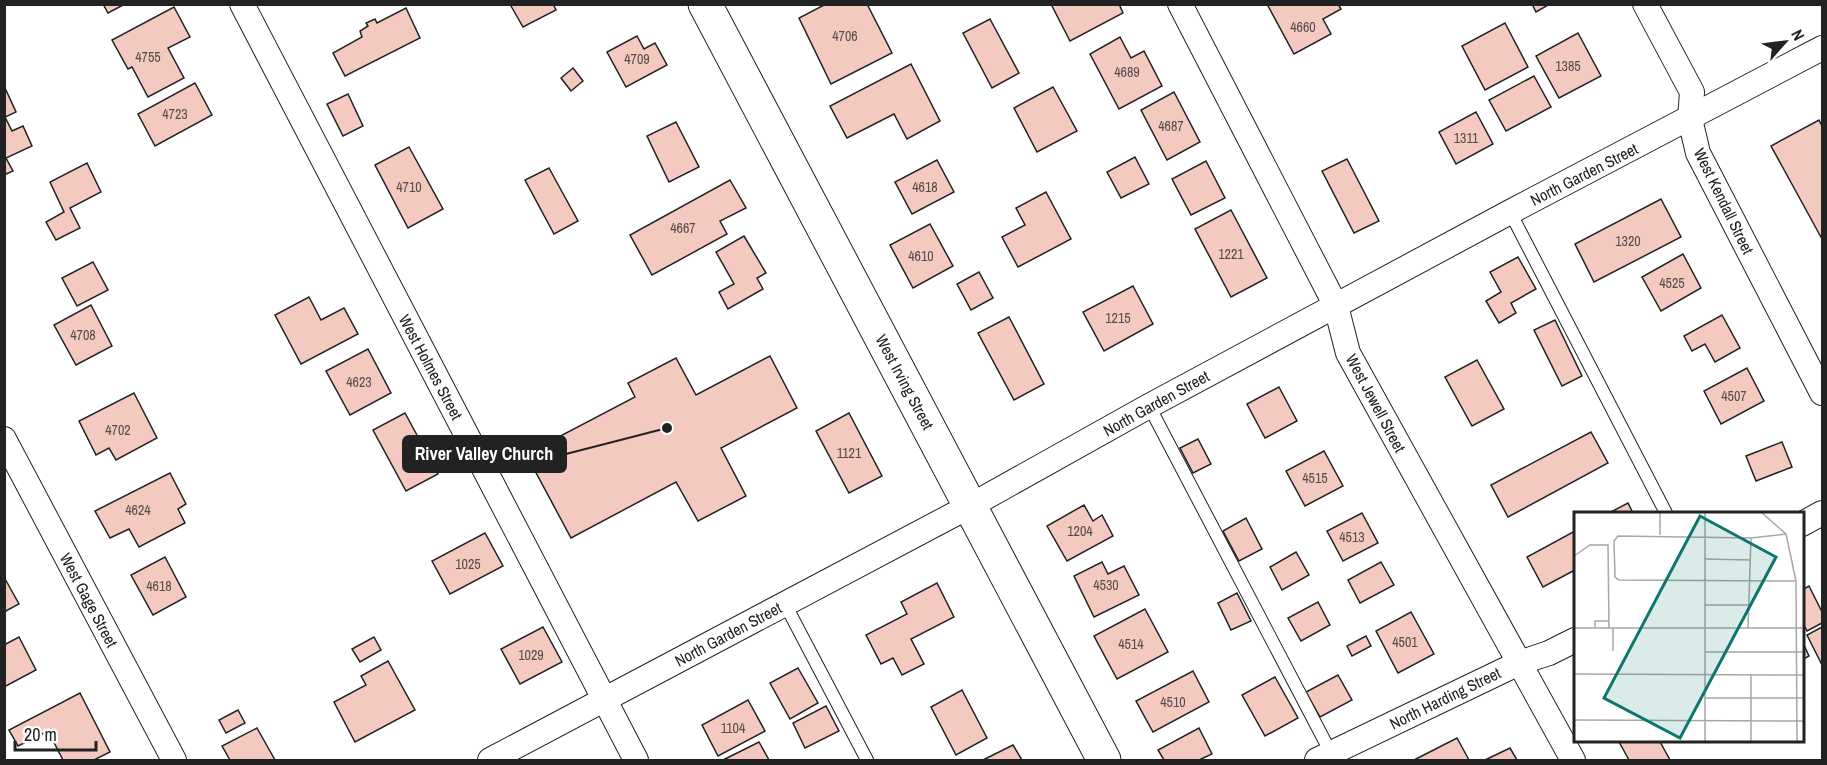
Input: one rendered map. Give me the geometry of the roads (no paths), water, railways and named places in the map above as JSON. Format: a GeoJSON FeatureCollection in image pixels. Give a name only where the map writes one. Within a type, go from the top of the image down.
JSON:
{"type":"FeatureCollection","features":[{"type":"Feature","properties":{"kind":"street","name":"West Holmes Street"},"geometry":{"type":"LineString","coordinates":[[242,4],[636,760]]}},
{"type":"Feature","properties":{"kind":"street","name":"West Irving Street"},"geometry":{"type":"LineString","coordinates":[[705,4],[1104,760]]}},
{"type":"Feature","properties":{"kind":"street","name":"West Jewell Street"},"geometry":{"type":"LineString","coordinates":[[1180,4],[1336,306],[1348,352],[1573,760]]}},
{"type":"Feature","properties":{"kind":"street","name":"West Kendall Street"},"geometry":{"type":"LineString","coordinates":[[1645,4],[1692,92],[1690,119],[1698,153],[1822,393]]}},
{"type":"Feature","properties":{"kind":"street","name":"North Garden Street"},"geometry":{"type":"LineString","coordinates":[[490,760],[970,506],[1149,406],[1510,212],[1822,48]]}},
{"type":"Feature","properties":{"kind":"street","name":"West Gage Street"},"geometry":{"type":"LineString","coordinates":[[4,439],[174,760]]}},
{"type":"Feature","properties":{"kind":"street"},"geometry":{"type":"LineString","coordinates":[[1803,523],[1822,513]]}},
{"type":"Feature","properties":{"kind":"street","name":"North Harding Street"},"geometry":{"type":"LineString","coordinates":[[1324,757],[1519,663],[1549,653],[1574,640]]}},
{"type":"Feature","properties":{"kind":"lane"},"geometry":{"type":"LineString","coordinates":[[1510,212],[1665,512]]}},
{"type":"Feature","properties":{"kind":"lane"},"geometry":{"type":"LineString","coordinates":[[1149,406],[1324,757]]}},
{"type":"Feature","properties":{"kind":"lane"},"geometry":{"type":"LineString","coordinates":[[785,604],[867,760]]}},
{"type":"Feature","properties":{"kind":"place","name":"River Valley Church"},"geometry":{"type":"Point","coordinates":[667,428]}}]}
